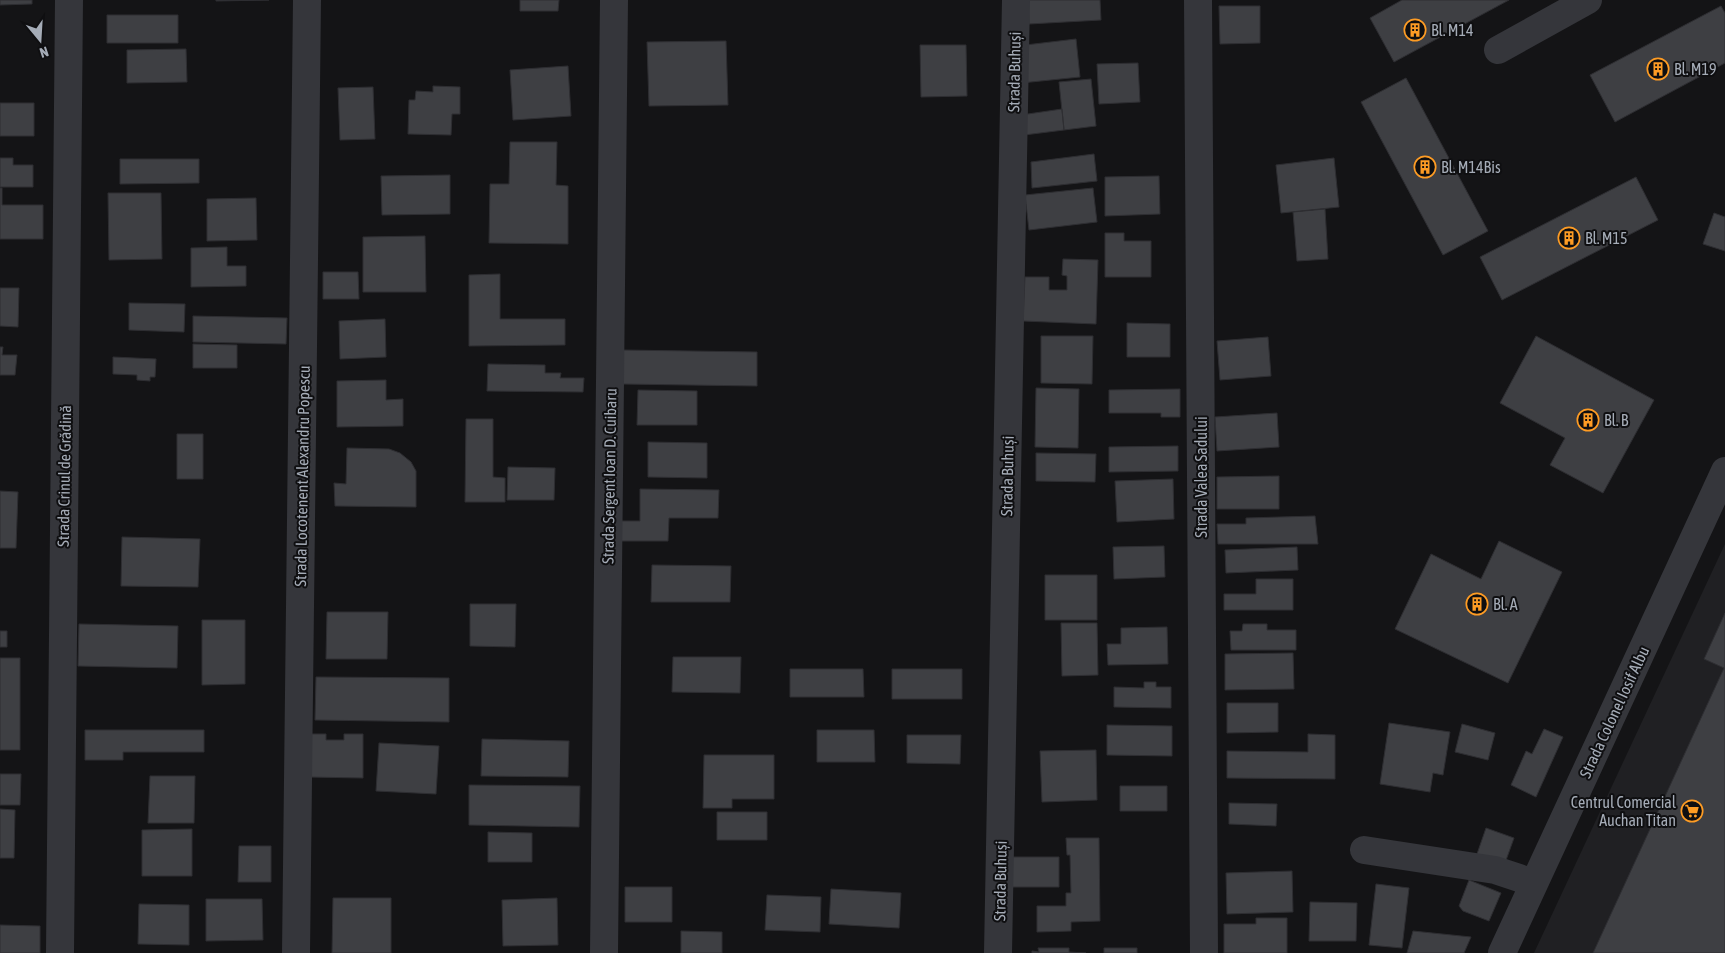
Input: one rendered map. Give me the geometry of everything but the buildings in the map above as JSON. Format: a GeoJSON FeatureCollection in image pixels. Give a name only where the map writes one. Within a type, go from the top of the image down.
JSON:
{"type":"FeatureCollection","features":[{"type":"Feature","properties":{"kind":"street","name":"Strada Crinul de Grădină"},"geometry":{"type":"LineString","coordinates":[[60,953],[69,0]]}},
{"type":"Feature","properties":{"kind":"street","name":"Strada Locotenent Alexandru Popescu"},"geometry":{"type":"LineString","coordinates":[[296,953],[307,0]]}},
{"type":"Feature","properties":{"kind":"street","name":"Strada Sergent Ioan D. Cuibaru"},"geometry":{"type":"LineString","coordinates":[[604,953],[614,0]]}},
{"type":"Feature","properties":{"kind":"street","name":"Strada Buhuși"},"geometry":{"type":"LineString","coordinates":[[998,953],[1016,0]]}},
{"type":"Feature","properties":{"kind":"street","name":"Strada Valea Sadului"},"geometry":{"type":"LineString","coordinates":[[1198,0],[1204,953]]}},
{"type":"Feature","properties":{"kind":"street"},"geometry":{"type":"LineString","coordinates":[[1498,50],[1588,0]]}},
{"type":"Feature","properties":{"kind":"street","name":"Strada Colonel Iosif Albu"},"geometry":{"type":"LineString","coordinates":[[1502,953],[1725,471]]}},
{"type":"Feature","properties":{"kind":"street"},"geometry":{"type":"LineString","coordinates":[[1364,850],[1496,870],[1534,883]]}},
{"type":"Feature","properties":{"kind":"shaded area","name":"Centrul Comercial Auchan Titan"},"geometry":{"type":"Polygon","coordinates":[[[1725,544],[1725,953],[1534,953],[1725,544]]]}},
{"type":"Feature","properties":{"kind":"place","name":"Bl. M14"},"geometry":{"type":"Point","coordinates":[1415,30]}},
{"type":"Feature","properties":{"kind":"place","name":"Bl. M19"},"geometry":{"type":"Point","coordinates":[1658,69]}},
{"type":"Feature","properties":{"kind":"place","name":"Bl. M14Bis"},"geometry":{"type":"Point","coordinates":[1425,167]}},
{"type":"Feature","properties":{"kind":"place","name":"Bl. M15"},"geometry":{"type":"Point","coordinates":[1569,238]}},
{"type":"Feature","properties":{"kind":"place","name":"Bl. B"},"geometry":{"type":"Point","coordinates":[1588,420]}},
{"type":"Feature","properties":{"kind":"place","name":"Bl. A"},"geometry":{"type":"Point","coordinates":[1477,604]}},
{"type":"Feature","properties":{"kind":"place","name":"Centrul Comercial Auchan Titan"},"geometry":{"type":"Point","coordinates":[1692,811]}}]}
